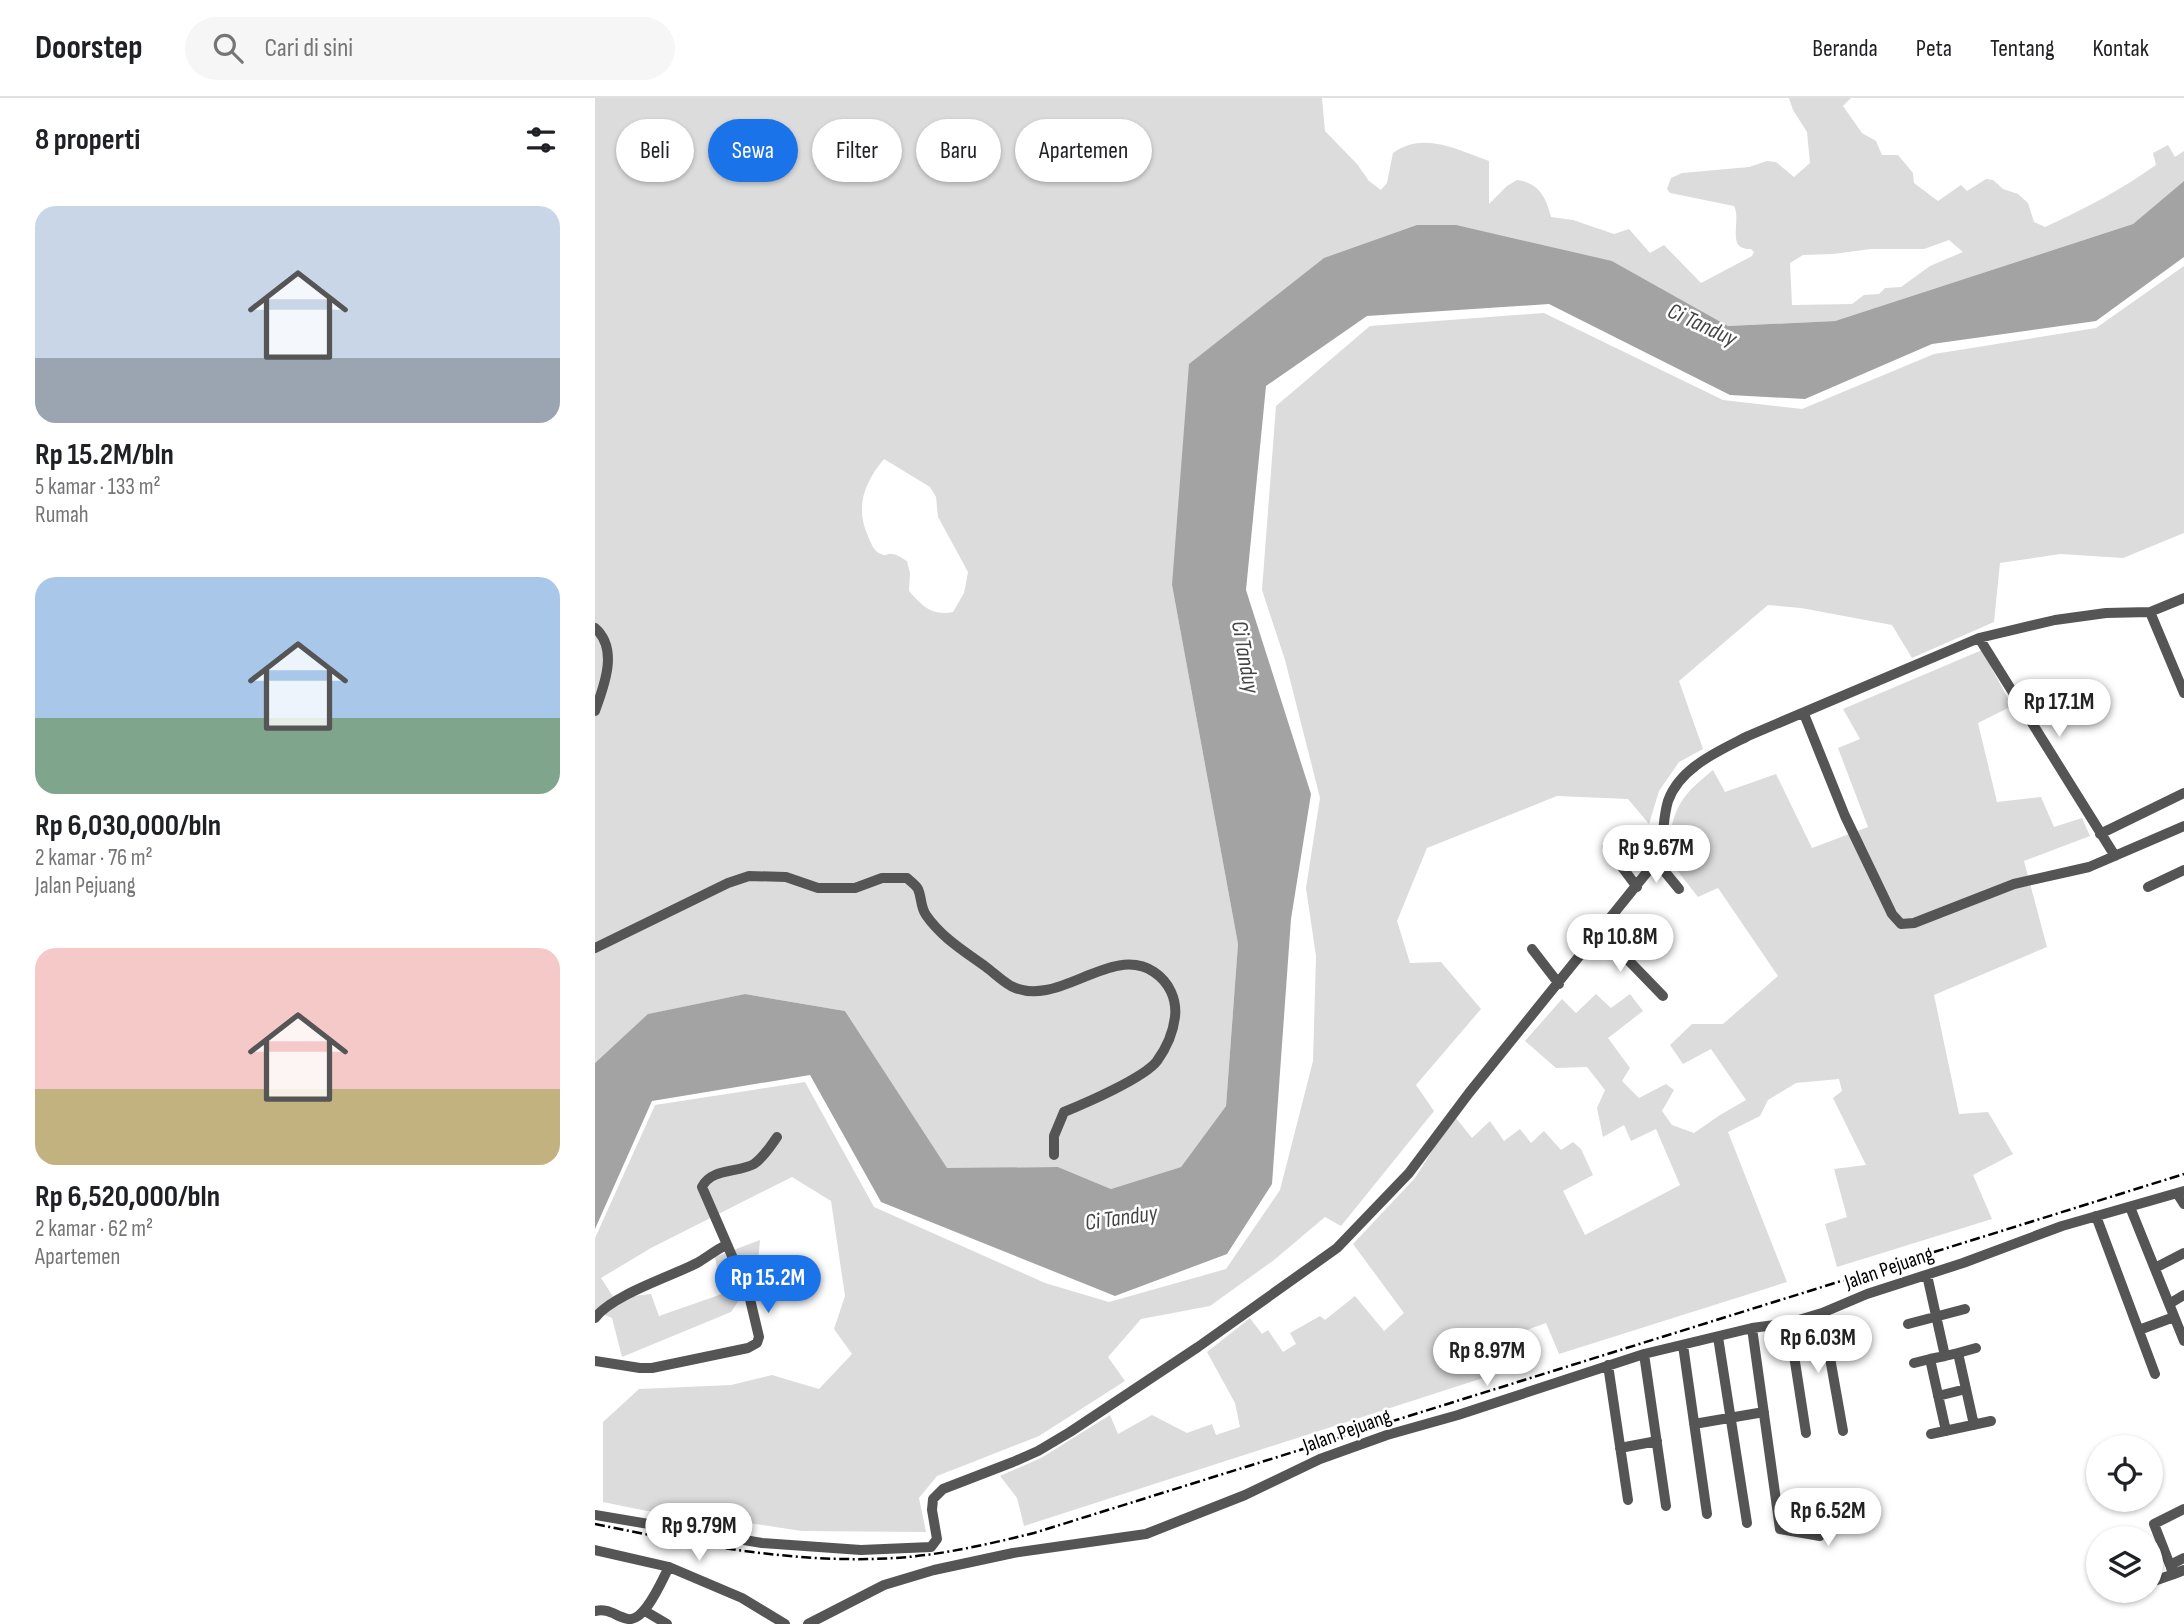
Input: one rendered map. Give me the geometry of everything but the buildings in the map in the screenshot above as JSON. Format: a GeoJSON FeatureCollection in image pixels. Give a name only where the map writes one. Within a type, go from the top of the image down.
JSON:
{"type":"FeatureCollection","features":[{"type":"Feature","properties":{"kind":"street"},"geometry":{"type":"LineString","coordinates":[[595,1515],[762,1543],[861,1550],[931,1547],[937,1539],[933,1499],[943,1489],[1038,1451],[1070,1432],[1170,1366],[1337,1248],[1409,1173],[1469,1093],[1637,887],[1656,861],[1663,842],[1668,802],[1676,786],[1690,770],[1748,736],[1979,638],[2055,620],[2106,613],[2150,612],[2184,598]]}},
{"type":"Feature","properties":{"kind":"street"},"geometry":{"type":"LineString","coordinates":[[2150,612],[2184,693]]}},
{"type":"Feature","properties":{"kind":"street"},"geometry":{"type":"LineString","coordinates":[[595,628],[603,636],[609,654],[595,711]]}},
{"type":"Feature","properties":{"kind":"street"},"geometry":{"type":"LineString","coordinates":[[1979,638],[2115,856]]}},
{"type":"Feature","properties":{"kind":"street"},"geometry":{"type":"LineString","coordinates":[[1804,714],[1845,816],[1892,914],[1901,924],[1913,923],[2014,884],[2089,867],[2184,825]]}},
{"type":"Feature","properties":{"kind":"street"},"geometry":{"type":"LineString","coordinates":[[2100,834],[2184,793]]}},
{"type":"Feature","properties":{"kind":"street"},"geometry":{"type":"LineString","coordinates":[[1607,848],[1637,887]]}},
{"type":"Feature","properties":{"kind":"street"},"geometry":{"type":"LineString","coordinates":[[1656,861],[1679,889]]}},
{"type":"Feature","properties":{"kind":"street"},"geometry":{"type":"LineString","coordinates":[[2148,887],[2184,870]]}},
{"type":"Feature","properties":{"kind":"street"},"geometry":{"type":"LineString","coordinates":[[595,948],[728,883],[749,876],[786,877],[818,888],[855,888],[882,878],[907,878],[918,889],[924,913],[941,934],[1012,986],[1032,993],[1069,985],[1093,971],[1134,964],[1153,971],[1172,990],[1176,1009],[1173,1034],[1156,1063],[1121,1086],[1064,1112],[1054,1136],[1055,1155]]}},
{"type":"Feature","properties":{"kind":"street"},"geometry":{"type":"LineString","coordinates":[[1600,931],[1663,996]]}},
{"type":"Feature","properties":{"kind":"street"},"geometry":{"type":"LineString","coordinates":[[1532,949],[1559,984]]}},
{"type":"Feature","properties":{"kind":"street"},"geometry":{"type":"LineString","coordinates":[[595,1361],[652,1368],[748,1348],[757,1343],[759,1337],[749,1295],[703,1185],[710,1178],[753,1164],[765,1154],[777,1137]]}},
{"type":"Feature","properties":{"kind":"street"},"geometry":{"type":"LineString","coordinates":[[2181,1192],[2184,1204]]}},
{"type":"Feature","properties":{"kind":"street","name":"Jalan Pejuang"},"geometry":{"type":"LineString","coordinates":[[808,1624],[884,1585],[934,1570],[1027,1551],[1146,1534],[1245,1494],[1320,1459],[1387,1435],[1458,1415],[1644,1354],[1752,1328],[1789,1323],[1822,1313],[1867,1294],[2096,1216],[2181,1192]]}},
{"type":"Feature","properties":{"kind":"street"},"geometry":{"type":"LineString","coordinates":[[2130,1207],[2184,1338]]}},
{"type":"Feature","properties":{"kind":"street"},"geometry":{"type":"LineString","coordinates":[[2096,1216],[2155,1374]]}},
{"type":"Feature","properties":{"kind":"street"},"geometry":{"type":"LineString","coordinates":[[595,1318],[622,1296],[699,1261],[726,1245]]}},
{"type":"Feature","properties":{"kind":"street"},"geometry":{"type":"LineString","coordinates":[[2155,1268],[2184,1253]]}},
{"type":"Feature","properties":{"kind":"street"},"geometry":{"type":"LineString","coordinates":[[1927,1275],[1945,1356]]}},
{"type":"Feature","properties":{"kind":"street"},"geometry":{"type":"LineString","coordinates":[[2169,1304],[2184,1294]]}},
{"type":"Feature","properties":{"kind":"street"},"geometry":{"type":"LineString","coordinates":[[1908,1324],[1965,1309]]}},
{"type":"Feature","properties":{"kind":"street"},"geometry":{"type":"LineString","coordinates":[[1822,1313],[1843,1431]]}},
{"type":"Feature","properties":{"kind":"street"},"geometry":{"type":"LineString","coordinates":[[2139,1330],[2174,1317]]}},
{"type":"Feature","properties":{"kind":"street"},"geometry":{"type":"LineString","coordinates":[[1789,1323],[1805,1433]]}},
{"type":"Feature","properties":{"kind":"street"},"geometry":{"type":"LineString","coordinates":[[1752,1328],[1780,1529],[1820,1536],[1814,1502]]}},
{"type":"Feature","properties":{"kind":"street"},"geometry":{"type":"LineString","coordinates":[[1718,1337],[1747,1523]]}},
{"type":"Feature","properties":{"kind":"street"},"geometry":{"type":"LineString","coordinates":[[1683,1345],[1707,1514]]}},
{"type":"Feature","properties":{"kind":"street"},"geometry":{"type":"LineString","coordinates":[[1914,1363],[1976,1348]]}},
{"type":"Feature","properties":{"kind":"street"},"geometry":{"type":"LineString","coordinates":[[1958,1353],[1973,1425]]}},
{"type":"Feature","properties":{"kind":"street"},"geometry":{"type":"LineString","coordinates":[[1644,1354],[1666,1506]]}},
{"type":"Feature","properties":{"kind":"street"},"geometry":{"type":"LineString","coordinates":[[1930,1359],[1946,1431]]}},
{"type":"Feature","properties":{"kind":"street"},"geometry":{"type":"LineString","coordinates":[[1608,1365],[1628,1500]]}},
{"type":"Feature","properties":{"kind":"street"},"geometry":{"type":"LineString","coordinates":[[1938,1395],[1966,1389]]}},
{"type":"Feature","properties":{"kind":"street"},"geometry":{"type":"LineString","coordinates":[[1694,1423],[1764,1412]]}},
{"type":"Feature","properties":{"kind":"street"},"geometry":{"type":"LineString","coordinates":[[1931,1434],[1991,1421]]}},
{"type":"Feature","properties":{"kind":"street"},"geometry":{"type":"LineString","coordinates":[[1620,1448],[1657,1441]]}},
{"type":"Feature","properties":{"kind":"street"},"geometry":{"type":"LineString","coordinates":[[2172,1569],[2154,1524],[2184,1509]]}},
{"type":"Feature","properties":{"kind":"street"},"geometry":{"type":"LineString","coordinates":[[595,1550],[669,1567],[755,1605],[773,1619],[785,1624]]}},
{"type":"Feature","properties":{"kind":"street"},"geometry":{"type":"LineString","coordinates":[[2163,1575],[2184,1558]]}},
{"type":"Feature","properties":{"kind":"street"},"geometry":{"type":"LineString","coordinates":[[595,1611],[607,1610],[632,1619],[645,1611],[669,1567]]}},
{"type":"Feature","properties":{"kind":"street"},"geometry":{"type":"LineString","coordinates":[[2172,1569],[2184,1570]]}},
{"type":"Feature","properties":{"kind":"street"},"geometry":{"type":"LineString","coordinates":[[645,1611],[667,1624]]}},
{"type":"Feature","properties":{"kind":"shaded area"},"geometry":{"type":"Polygon","coordinates":[[[595,98],[1322,98],[1325,131],[1357,164],[1369,181],[1381,190],[1387,183],[1393,153],[1417,143],[1453,148],[1489,161],[1489,204],[1517,180],[1531,184],[1547,203],[1551,217],[1573,220],[1614,234],[1629,229],[1650,253],[1664,245],[1701,283],[1752,256],[1754,252],[1743,248],[1736,240],[1734,206],[1670,193],[1667,189],[1671,178],[1682,173],[1749,167],[1767,161],[1776,162],[1794,177],[1810,163],[1807,132],[1789,98],[1851,98],[1843,106],[1862,133],[1876,141],[1882,155],[1898,155],[1913,173],[1914,183],[1938,201],[1961,185],[1967,191],[1986,179],[1993,180],[2028,203],[2034,222],[2045,227],[2102,199],[2143,174],[2156,165],[2153,153],[2168,145],[2175,157],[2184,151],[2184,181],[2133,224],[1835,321],[1728,326],[1612,261],[1324,258],[1172,585],[1238,944],[1226,1106],[1181,1167],[1111,1189],[1058,1167],[947,1169],[845,1011],[745,994],[649,1014],[595,1063],[595,98]],[[1949,240],[1924,249],[1871,249],[1803,255],[1790,263],[1792,305],[1852,304],[1864,295],[1879,294],[1885,288],[1901,287],[1930,266],[1963,252],[1949,240]],[[884,459],[867,486],[862,515],[875,549],[879,553],[894,554],[907,561],[910,573],[909,591],[924,606],[934,611],[953,612],[964,593],[968,572],[938,517],[936,497],[930,487],[884,459]]]}},
{"type":"Feature","properties":{"kind":"shaded area"},"geometry":{"type":"Polygon","coordinates":[[[2184,266],[2184,533],[2123,558],[2060,554],[2000,563],[1994,622],[1912,658],[1892,625],[1801,608],[1768,605],[1679,681],[1703,749],[1679,762],[1659,791],[1649,824],[1628,799],[1557,796],[1427,848],[1397,921],[1410,963],[1441,962],[1481,1009],[1416,1085],[1434,1111],[1341,1226],[1325,1217],[1274,1260],[1210,1306],[1141,1319],[1108,1357],[1125,1381],[1039,1436],[937,1476],[919,1498],[926,1532],[802,1531],[647,1511],[603,1502],[603,1422],[639,1389],[731,1385],[772,1375],[819,1389],[852,1354],[834,1329],[845,1296],[831,1201],[792,1177],[651,1248],[601,1278],[614,1298],[651,1294],[659,1316],[722,1294],[715,1257],[760,1240],[757,1273],[731,1312],[622,1357],[612,1318],[595,1311],[595,1238],[655,1105],[805,1082],[874,1207],[1045,1283],[1109,1302],[1226,1269],[1280,1190],[1313,1061],[1316,956],[1306,888],[1320,798],[1285,660],[1262,590],[1276,406],[1370,326],[1544,313],[1723,400],[1802,409],[1934,354],[2096,328],[2184,266]]]}},
{"type":"Feature","properties":{"kind":"shaded area"},"geometry":{"type":"Polygon","coordinates":[[[1982,650],[2012,706],[1978,723],[1997,802],[2041,797],[2054,827],[2082,818],[2090,836],[2024,861],[2047,947],[1934,995],[1959,1114],[1988,1112],[2013,1154],[1973,1175],[1992,1219],[1837,1267],[1825,1224],[1847,1217],[1834,1169],[1866,1165],[1833,1098],[1842,1091],[1839,1079],[1796,1083],[1768,1100],[1760,1116],[1728,1132],[1787,1282],[1559,1354],[1546,1323],[1502,1339],[1514,1368],[1024,1526],[1017,1498],[1000,1476],[1041,1458],[1110,1415],[1118,1434],[1152,1415],[1187,1433],[1212,1424],[1216,1435],[1240,1427],[1235,1403],[1207,1352],[1250,1318],[1262,1334],[1268,1330],[1283,1352],[1296,1344],[1290,1333],[1320,1316],[1325,1320],[1355,1296],[1384,1331],[1404,1313],[1353,1244],[1415,1178],[1456,1118],[1472,1138],[1490,1121],[1504,1141],[1520,1129],[1531,1143],[1544,1131],[1561,1150],[1573,1142],[1581,1149],[1593,1175],[1563,1191],[1585,1235],[1680,1185],[1656,1129],[1631,1141],[1624,1125],[1603,1137],[1597,1108],[1605,1090],[1587,1067],[1556,1068],[1525,1041],[1562,999],[1576,1013],[1596,994],[1611,1008],[1630,994],[1643,1011],[1608,1038],[1630,1068],[1622,1081],[1639,1098],[1666,1084],[1674,1090],[1662,1111],[1672,1125],[1694,1133],[1746,1100],[1711,1049],[1683,1064],[1670,1045],[1692,1024],[1723,1024],[1778,976],[1718,888],[1698,897],[1665,855],[1679,807],[1700,780],[1713,770],[1725,792],[1776,774],[1812,848],[1868,827],[1838,748],[1860,739],[1843,709],[1982,650]]]}},
{"type":"Feature","properties":{"kind":"water","name":"Ci Tanduy"},"geometry":{"type":"Polygon","coordinates":[[[2184,181],[2184,257],[2096,321],[1932,344],[1805,399],[1730,395],[1549,304],[1367,316],[1266,386],[1246,590],[1311,794],[1291,919],[1272,1184],[1227,1254],[1115,1296],[881,1202],[810,1075],[652,1101],[595,1229],[595,1063],[648,1014],[745,994],[845,1011],[947,1168],[1058,1167],[1111,1189],[1181,1167],[1226,1106],[1238,944],[1172,585],[1189,364],[1324,258],[1417,225],[1456,225],[1612,261],[1728,326],[1835,321],[2133,224],[2184,181]]]}},
{"type":"Feature","properties":{"kind":"railway"},"geometry":{"type":"LineString","coordinates":[[595,1524],[751,1552],[829,1559],[908,1557],[987,1544],[1034,1533],[2184,1174]]}}]}
